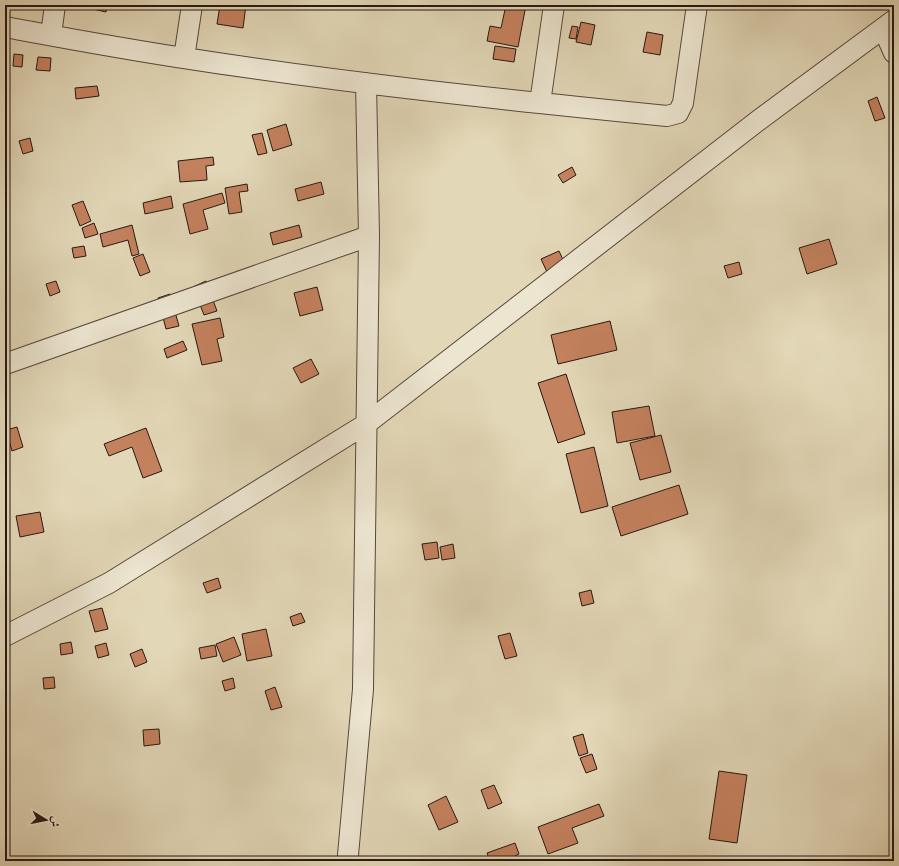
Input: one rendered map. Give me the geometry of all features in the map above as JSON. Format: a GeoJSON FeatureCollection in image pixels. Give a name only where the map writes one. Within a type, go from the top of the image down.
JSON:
{"type":"FeatureCollection","features":[{"type":"Feature","properties":{"kind":"street"},"geometry":{"type":"LineString","coordinates":[[50,35],[55,5]]}},
{"type":"Feature","properties":{"kind":"street"},"geometry":{"type":"LineString","coordinates":[[184,58],[192,5]]}},
{"type":"Feature","properties":{"kind":"street"},"geometry":{"type":"LineString","coordinates":[[540,103],[554,5]]}},
{"type":"Feature","properties":{"kind":"street"},"geometry":{"type":"LineString","coordinates":[[5,28],[184,58],[366,83],[667,116],[678,113],[683,103],[697,5]]}},
{"type":"Feature","properties":{"kind":"street"},"geometry":{"type":"LineString","coordinates":[[5,636],[109,583],[366,424],[759,120],[888,24],[894,53]]}},
{"type":"Feature","properties":{"kind":"street"},"geometry":{"type":"LineString","coordinates":[[349,861],[348,855],[363,689],[369,236],[366,83]]}},
{"type":"Feature","properties":{"kind":"street"},"geometry":{"type":"LineString","coordinates":[[5,364],[369,236]]}},
{"type":"Feature","properties":{"kind":"building"},"geometry":{"type":"Polygon","coordinates":[[[94,5],[107,5],[106,12],[93,9],[94,5]]]}},
{"type":"Feature","properties":{"kind":"building"},"geometry":{"type":"Polygon","coordinates":[[[220,5],[246,5],[243,28],[217,24],[220,5]]]}},
{"type":"Feature","properties":{"kind":"building"},"geometry":{"type":"Polygon","coordinates":[[[506,5],[526,5],[518,47],[487,41],[490,26],[501,28],[506,5]]]}},
{"type":"Feature","properties":{"kind":"building"},"geometry":{"type":"Polygon","coordinates":[[[581,22],[595,25],[591,45],[576,42],[581,22]]]}},
{"type":"Feature","properties":{"kind":"building"},"geometry":{"type":"Polygon","coordinates":[[[572,26],[578,27],[576,39],[569,38],[572,26]]]}},
{"type":"Feature","properties":{"kind":"building"},"geometry":{"type":"Polygon","coordinates":[[[647,32],[663,35],[660,55],[643,52],[647,32]]]}},
{"type":"Feature","properties":{"kind":"building"},"geometry":{"type":"Polygon","coordinates":[[[495,46],[516,49],[514,62],[493,59],[495,46]]]}},
{"type":"Feature","properties":{"kind":"building"},"geometry":{"type":"Polygon","coordinates":[[[14,54],[23,55],[22,67],[13,66],[14,54]]]}},
{"type":"Feature","properties":{"kind":"building"},"geometry":{"type":"Polygon","coordinates":[[[38,57],[51,58],[50,71],[36,70],[38,57]]]}},
{"type":"Feature","properties":{"kind":"building"},"geometry":{"type":"Polygon","coordinates":[[[97,86],[99,96],[76,99],[75,88],[97,86]]]}},
{"type":"Feature","properties":{"kind":"building"},"geometry":{"type":"Polygon","coordinates":[[[877,97],[885,118],[875,121],[868,101],[877,97]]]}},
{"type":"Feature","properties":{"kind":"building"},"geometry":{"type":"Polygon","coordinates":[[[286,124],[292,145],[273,151],[267,130],[286,124]]]}},
{"type":"Feature","properties":{"kind":"building"},"geometry":{"type":"Polygon","coordinates":[[[262,133],[267,153],[258,155],[252,135],[262,133]]]}},
{"type":"Feature","properties":{"kind":"building"},"geometry":{"type":"Polygon","coordinates":[[[30,138],[33,151],[23,154],[19,141],[30,138]]]}},
{"type":"Feature","properties":{"kind":"building"},"geometry":{"type":"Polygon","coordinates":[[[213,157],[214,165],[206,166],[207,180],[180,182],[178,161],[213,157]]]}},
{"type":"Feature","properties":{"kind":"building"},"geometry":{"type":"Polygon","coordinates":[[[572,167],[576,175],[563,183],[558,175],[572,167]]]}},
{"type":"Feature","properties":{"kind":"building"},"geometry":{"type":"Polygon","coordinates":[[[321,182],[324,194],[298,201],[295,189],[321,182]]]}},
{"type":"Feature","properties":{"kind":"building"},"geometry":{"type":"Polygon","coordinates":[[[247,184],[248,191],[239,192],[242,212],[229,214],[225,188],[247,184]]]}},
{"type":"Feature","properties":{"kind":"building"},"geometry":{"type":"Polygon","coordinates":[[[222,193],[225,203],[203,210],[208,229],[190,234],[183,204],[222,193]]]}},
{"type":"Feature","properties":{"kind":"building"},"geometry":{"type":"Polygon","coordinates":[[[171,196],[173,208],[145,214],[143,203],[171,196]]]}},
{"type":"Feature","properties":{"kind":"building"},"geometry":{"type":"Polygon","coordinates":[[[83,201],[91,221],[80,226],[72,205],[83,201]]]}},
{"type":"Feature","properties":{"kind":"building"},"geometry":{"type":"Polygon","coordinates":[[[94,223],[98,234],[85,238],[82,228],[94,223]]]}},
{"type":"Feature","properties":{"kind":"building"},"geometry":{"type":"Polygon","coordinates":[[[132,225],[139,254],[132,256],[128,240],[103,247],[100,234],[132,225]]]}},
{"type":"Feature","properties":{"kind":"building"},"geometry":{"type":"Polygon","coordinates":[[[299,225],[302,237],[273,245],[270,233],[299,225]]]}},
{"type":"Feature","properties":{"kind":"building"},"geometry":{"type":"Polygon","coordinates":[[[829,239],[837,264],[807,274],[799,248],[829,239]]]}},
{"type":"Feature","properties":{"kind":"building"},"geometry":{"type":"Polygon","coordinates":[[[84,246],[86,256],[74,258],[72,248],[84,246]]]}},
{"type":"Feature","properties":{"kind":"building"},"geometry":{"type":"Polygon","coordinates":[[[559,251],[565,264],[547,272],[541,259],[559,251]]]}},
{"type":"Feature","properties":{"kind":"building"},"geometry":{"type":"Polygon","coordinates":[[[143,254],[150,272],[140,276],[133,258],[143,254]]]}},
{"type":"Feature","properties":{"kind":"building"},"geometry":{"type":"Polygon","coordinates":[[[739,262],[742,274],[728,278],[724,266],[739,262]]]}},
{"type":"Feature","properties":{"kind":"building"},"geometry":{"type":"Polygon","coordinates":[[[56,281],[60,292],[50,296],[46,284],[56,281]]]}},
{"type":"Feature","properties":{"kind":"building"},"geometry":{"type":"Polygon","coordinates":[[[206,281],[217,311],[204,315],[193,287],[206,281]]]}},
{"type":"Feature","properties":{"kind":"building"},"geometry":{"type":"Polygon","coordinates":[[[317,287],[323,310],[300,316],[294,293],[317,287]]]}},
{"type":"Feature","properties":{"kind":"building"},"geometry":{"type":"Polygon","coordinates":[[[170,294],[179,326],[166,329],[158,298],[170,294]]]}},
{"type":"Feature","properties":{"kind":"building"},"geometry":{"type":"Polygon","coordinates":[[[220,318],[224,337],[217,339],[222,361],[202,365],[192,324],[220,318]]]}},
{"type":"Feature","properties":{"kind":"building"},"geometry":{"type":"Polygon","coordinates":[[[610,321],[617,350],[558,364],[551,335],[610,321]]]}},
{"type":"Feature","properties":{"kind":"building"},"geometry":{"type":"Polygon","coordinates":[[[183,341],[187,350],[167,358],[164,349],[183,341]]]}},
{"type":"Feature","properties":{"kind":"building"},"geometry":{"type":"Polygon","coordinates":[[[311,359],[319,374],[301,383],[293,368],[311,359]]]}},
{"type":"Feature","properties":{"kind":"building"},"geometry":{"type":"Polygon","coordinates":[[[566,374],[585,434],[558,443],[538,383],[566,374]]]}},
{"type":"Feature","properties":{"kind":"building"},"geometry":{"type":"Polygon","coordinates":[[[5,399],[10,411],[5,413],[5,399]]]}},
{"type":"Feature","properties":{"kind":"building"},"geometry":{"type":"Polygon","coordinates":[[[649,406],[655,436],[617,443],[612,412],[649,406]]]}},
{"type":"Feature","properties":{"kind":"building"},"geometry":{"type":"Polygon","coordinates":[[[17,427],[23,447],[12,451],[6,430],[17,427]]]}},
{"type":"Feature","properties":{"kind":"building"},"geometry":{"type":"Polygon","coordinates":[[[146,428],[162,471],[143,478],[132,447],[109,456],[104,444],[146,428]]]}},
{"type":"Feature","properties":{"kind":"building"},"geometry":{"type":"Polygon","coordinates":[[[661,435],[671,472],[640,480],[630,443],[661,435]]]}},
{"type":"Feature","properties":{"kind":"building"},"geometry":{"type":"Polygon","coordinates":[[[594,447],[608,506],[581,513],[566,454],[594,447]]]}},
{"type":"Feature","properties":{"kind":"building"},"geometry":{"type":"Polygon","coordinates":[[[679,485],[688,514],[621,536],[612,507],[679,485]]]}},
{"type":"Feature","properties":{"kind":"building"},"geometry":{"type":"Polygon","coordinates":[[[40,512],[44,532],[20,537],[16,516],[40,512]]]}},
{"type":"Feature","properties":{"kind":"building"},"geometry":{"type":"Polygon","coordinates":[[[437,542],[439,558],[425,560],[422,544],[437,542]]]}},
{"type":"Feature","properties":{"kind":"building"},"geometry":{"type":"Polygon","coordinates":[[[453,544],[455,558],[442,560],[440,547],[453,544]]]}},
{"type":"Feature","properties":{"kind":"building"},"geometry":{"type":"Polygon","coordinates":[[[218,578],[221,588],[207,593],[203,583],[218,578]]]}},
{"type":"Feature","properties":{"kind":"building"},"geometry":{"type":"Polygon","coordinates":[[[591,590],[594,603],[582,606],[579,593],[591,590]]]}},
{"type":"Feature","properties":{"kind":"building"},"geometry":{"type":"Polygon","coordinates":[[[102,608],[108,629],[95,632],[89,611],[102,608]]]}},
{"type":"Feature","properties":{"kind":"building"},"geometry":{"type":"Polygon","coordinates":[[[301,613],[305,622],[293,626],[290,617],[301,613]]]}},
{"type":"Feature","properties":{"kind":"building"},"geometry":{"type":"Polygon","coordinates":[[[266,629],[272,656],[247,661],[242,634],[266,629]]]}},
{"type":"Feature","properties":{"kind":"building"},"geometry":{"type":"Polygon","coordinates":[[[510,633],[517,656],[505,659],[498,636],[510,633]]]}},
{"type":"Feature","properties":{"kind":"building"},"geometry":{"type":"Polygon","coordinates":[[[234,637],[241,655],[223,662],[216,644],[234,637]]]}},
{"type":"Feature","properties":{"kind":"building"},"geometry":{"type":"Polygon","coordinates":[[[71,642],[73,653],[61,655],[60,644],[71,642]]]}},
{"type":"Feature","properties":{"kind":"building"},"geometry":{"type":"Polygon","coordinates":[[[106,643],[109,655],[98,658],[95,646],[106,643]]]}},
{"type":"Feature","properties":{"kind":"building"},"geometry":{"type":"Polygon","coordinates":[[[215,645],[217,656],[201,659],[199,648],[215,645]]]}},
{"type":"Feature","properties":{"kind":"building"},"geometry":{"type":"Polygon","coordinates":[[[142,649],[147,662],[135,667],[130,654],[142,649]]]}},
{"type":"Feature","properties":{"kind":"building"},"geometry":{"type":"Polygon","coordinates":[[[54,677],[55,688],[44,689],[43,678],[54,677]]]}},
{"type":"Feature","properties":{"kind":"building"},"geometry":{"type":"Polygon","coordinates":[[[233,678],[235,688],[225,691],[222,681],[233,678]]]}},
{"type":"Feature","properties":{"kind":"building"},"geometry":{"type":"Polygon","coordinates":[[[275,687],[282,707],[271,710],[265,691],[275,687]]]}},
{"type":"Feature","properties":{"kind":"building"},"geometry":{"type":"Polygon","coordinates":[[[159,729],[160,744],[144,746],[143,730],[159,729]]]}},
{"type":"Feature","properties":{"kind":"building"},"geometry":{"type":"Polygon","coordinates":[[[583,734],[588,753],[579,756],[573,737],[583,734]]]}},
{"type":"Feature","properties":{"kind":"building"},"geometry":{"type":"Polygon","coordinates":[[[592,754],[597,769],[586,773],[580,758],[592,754]]]}},
{"type":"Feature","properties":{"kind":"building"},"geometry":{"type":"Polygon","coordinates":[[[719,771],[747,775],[737,843],[709,839],[719,771]]]}},
{"type":"Feature","properties":{"kind":"building"},"geometry":{"type":"Polygon","coordinates":[[[494,785],[502,803],[488,809],[481,790],[494,785]]]}},
{"type":"Feature","properties":{"kind":"building"},"geometry":{"type":"Polygon","coordinates":[[[446,796],[458,822],[439,830],[428,805],[446,796]]]}},
{"type":"Feature","properties":{"kind":"building"},"geometry":{"type":"Polygon","coordinates":[[[599,804],[604,816],[572,828],[578,843],[548,854],[538,827],[599,804]]]}},
{"type":"Feature","properties":{"kind":"building"},"geometry":{"type":"Polygon","coordinates":[[[515,843],[519,854],[515,856],[516,861],[490,861],[487,853],[515,843]]]}}]}
